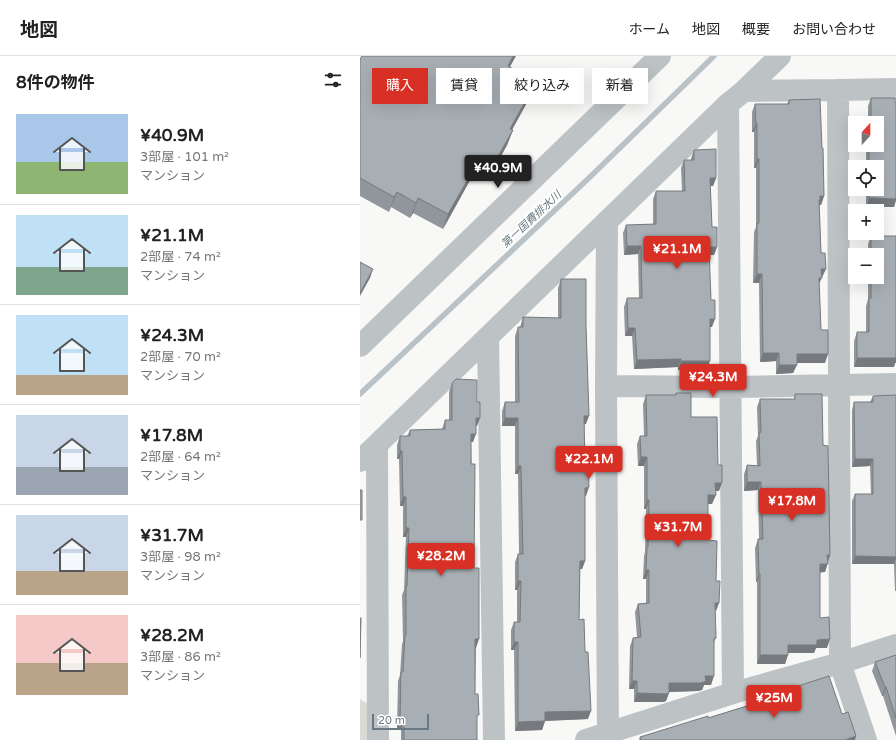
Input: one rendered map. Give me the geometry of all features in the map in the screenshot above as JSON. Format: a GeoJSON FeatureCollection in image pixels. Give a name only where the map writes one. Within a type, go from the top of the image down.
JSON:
{"type":"FeatureCollection","features":[{"type":"Feature","properties":{"kind":"street"},"geometry":{"type":"LineString","coordinates":[[360,346],[660,56]]}},
{"type":"Feature","properties":{"kind":"street"},"geometry":{"type":"LineString","coordinates":[[360,461],[607,220],[780,56]]}},
{"type":"Feature","properties":{"kind":"street"},"geometry":{"type":"LineString","coordinates":[[744,90],[896,89]]}},
{"type":"Feature","properties":{"kind":"street"},"geometry":{"type":"LineString","coordinates":[[838,90],[840,663],[866,740]]}},
{"type":"Feature","properties":{"kind":"street"},"geometry":{"type":"LineString","coordinates":[[728,104],[733,693]]}},
{"type":"Feature","properties":{"kind":"street"},"geometry":{"type":"LineString","coordinates":[[607,220],[606,386],[608,736]]}},
{"type":"Feature","properties":{"kind":"street"},"geometry":{"type":"LineString","coordinates":[[488,337],[494,740]]}},
{"type":"Feature","properties":{"kind":"street"},"geometry":{"type":"LineString","coordinates":[[606,386],[730,388],[896,384]]}},
{"type":"Feature","properties":{"kind":"street"},"geometry":{"type":"LineString","coordinates":[[377,445],[369,685],[378,740]]}},
{"type":"Feature","properties":{"kind":"street"},"geometry":{"type":"LineString","coordinates":[[586,740],[608,736],[733,693],[840,663],[896,645]]}},
{"type":"Feature","properties":{"kind":"shaded area"},"geometry":{"type":"Polygon","coordinates":[[[360,699],[368,704],[369,740],[360,740],[360,699]]]}},
{"type":"Feature","properties":{"kind":"building"},"geometry":{"type":"Polygon","coordinates":[[[362,56],[513,56],[508,66],[512,68],[500,68],[500,104],[524,104],[510,129],[513,130],[493,165],[480,158],[448,214],[418,198],[416,203],[397,192],[394,197],[360,178],[360,59],[362,56]]]}},
{"type":"Feature","properties":{"kind":"building"},"geometry":{"type":"Polygon","coordinates":[[[871,98],[895,98],[896,199],[869,198],[869,196],[884,196],[884,160],[869,160],[869,152],[884,152],[884,116],[871,116],[871,98]]]}},
{"type":"Feature","properties":{"kind":"building"},"geometry":{"type":"Polygon","coordinates":[[[820,99],[824,196],[820,196],[819,200],[821,253],[825,253],[826,269],[821,269],[822,278],[819,278],[821,330],[828,330],[828,354],[797,354],[797,365],[779,365],[779,353],[763,353],[762,274],[757,274],[759,159],[757,159],[757,124],[755,104],[789,104],[789,100],[820,99]]]}},
{"type":"Feature","properties":{"kind":"building"},"geometry":{"type":"Polygon","coordinates":[[[716,149],[716,178],[710,178],[712,227],[717,227],[717,247],[709,247],[711,300],[715,300],[715,319],[710,319],[710,361],[681,361],[681,359],[637,360],[635,328],[628,328],[627,298],[642,298],[641,246],[627,246],[626,225],[656,224],[656,191],[685,191],[684,160],[694,160],[694,150],[716,149]]]}},
{"type":"Feature","properties":{"kind":"building"},"geometry":{"type":"Polygon","coordinates":[[[884,236],[896,236],[896,358],[857,358],[857,332],[869,332],[869,298],[871,298],[871,284],[884,284],[884,248],[871,248],[871,240],[884,240],[884,236]]]}},
{"type":"Feature","properties":{"kind":"building"},"geometry":{"type":"Polygon","coordinates":[[[360,262],[373,269],[360,293],[360,262]]]}},
{"type":"Feature","properties":{"kind":"building"},"geometry":{"type":"Polygon","coordinates":[[[561,279],[586,279],[589,416],[584,416],[585,467],[588,467],[589,487],[585,488],[585,561],[580,561],[579,620],[584,619],[585,652],[588,652],[591,711],[545,712],[545,721],[518,722],[518,642],[514,642],[514,622],[520,622],[521,581],[518,581],[518,554],[523,554],[521,466],[518,466],[518,418],[505,418],[505,402],[519,402],[518,327],[523,327],[523,317],[561,318],[561,279]]]}},
{"type":"Feature","properties":{"kind":"building"},"geometry":{"type":"Polygon","coordinates":[[[456,379],[477,380],[477,402],[480,402],[480,418],[476,418],[476,434],[471,434],[471,464],[475,464],[474,568],[479,568],[479,639],[475,639],[475,694],[478,694],[479,715],[477,715],[477,740],[404,740],[404,720],[400,720],[401,672],[403,672],[406,635],[406,586],[409,528],[406,528],[406,497],[403,497],[402,451],[400,451],[400,436],[410,436],[410,430],[445,429],[445,420],[452,420],[452,383],[456,379]]]}},
{"type":"Feature","properties":{"kind":"building"},"geometry":{"type":"Polygon","coordinates":[[[676,393],[691,393],[691,417],[717,417],[718,465],[722,465],[722,483],[715,483],[716,495],[708,495],[708,540],[717,541],[716,581],[720,581],[719,603],[715,603],[716,638],[714,638],[714,676],[705,676],[706,681],[701,683],[669,683],[669,693],[666,694],[637,693],[637,681],[632,681],[633,638],[641,637],[638,604],[649,603],[649,570],[646,570],[649,500],[647,500],[647,457],[641,457],[640,436],[647,436],[646,395],[676,395],[676,393]]]}},
{"type":"Feature","properties":{"kind":"building"},"geometry":{"type":"Polygon","coordinates":[[[795,394],[822,394],[823,445],[828,446],[830,555],[827,555],[828,564],[820,564],[820,618],[829,617],[830,639],[817,640],[817,645],[788,645],[788,655],[760,655],[760,574],[758,539],[763,539],[761,482],[747,482],[747,465],[760,466],[760,399],[795,399],[795,394]]]}},
{"type":"Feature","properties":{"kind":"building"},"geometry":{"type":"Polygon","coordinates":[[[896,395],[896,557],[855,556],[855,494],[873,494],[873,459],[855,459],[854,402],[873,402],[873,396],[896,395]]]}},
{"type":"Feature","properties":{"kind":"building"},"geometry":{"type":"Polygon","coordinates":[[[360,490],[362,490],[362,520],[360,520],[360,490]]]}},
{"type":"Feature","properties":{"kind":"building"},"geometry":{"type":"Polygon","coordinates":[[[360,618],[361,618],[360,658],[360,618]]]}},
{"type":"Feature","properties":{"kind":"building"},"geometry":{"type":"Polygon","coordinates":[[[896,655],[896,718],[886,687],[875,662],[896,655]]]}},
{"type":"Feature","properties":{"kind":"building"},"geometry":{"type":"Polygon","coordinates":[[[829,676],[842,714],[848,712],[856,736],[845,740],[641,740],[640,737],[770,699],[768,692],[788,687],[789,689],[829,676]]]}},
{"type":"Feature","properties":{"kind":"waterway","name":"第一国費排水川"},"geometry":{"type":"LineString","coordinates":[[360,394],[590,177],[714,56]]}}]}
